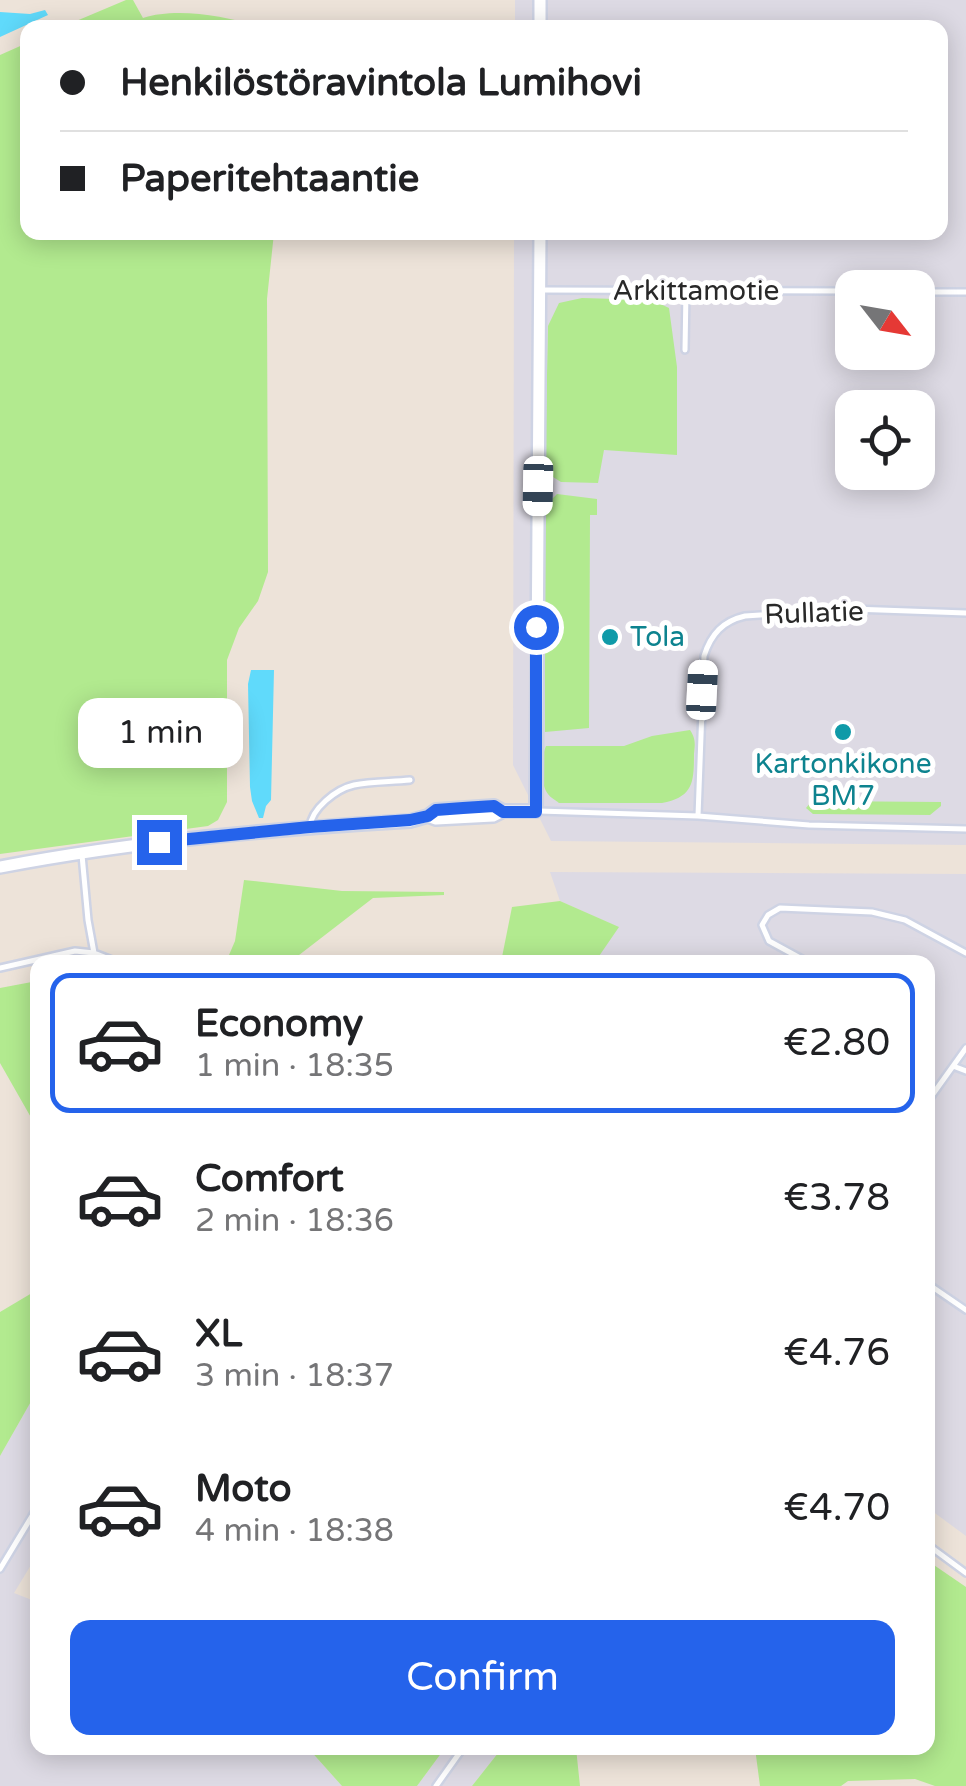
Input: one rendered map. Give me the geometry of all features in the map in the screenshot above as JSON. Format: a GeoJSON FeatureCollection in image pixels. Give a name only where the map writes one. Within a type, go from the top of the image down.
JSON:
{"type":"FeatureCollection","features":[{"type":"Feature","properties":{"kind":"street"},"geometry":{"type":"LineString","coordinates":[[0,867],[81,852],[410,820],[436,810],[494,806],[503,812],[536,812],[540,240]]}},
{"type":"Feature","properties":{"kind":"lane","name":"Arkittamotie"},"geometry":{"type":"LineString","coordinates":[[539,290],[835,291]]}},
{"type":"Feature","properties":{"kind":"lane"},"geometry":{"type":"LineString","coordinates":[[686,290],[686,350]]}},
{"type":"Feature","properties":{"kind":"lane"},"geometry":{"type":"LineString","coordinates":[[935,292],[966,292]]}},
{"type":"Feature","properties":{"kind":"lane","name":"Rullatie"},"geometry":{"type":"LineString","coordinates":[[698,816],[704,656],[720,627],[745,616],[834,610],[966,613]]}},
{"type":"Feature","properties":{"kind":"lane"},"geometry":{"type":"LineString","coordinates":[[310,827],[310,818],[318,808],[352,785],[410,780]]}},
{"type":"Feature","properties":{"kind":"lane"},"geometry":{"type":"LineString","coordinates":[[536,812],[966,829]]}},
{"type":"Feature","properties":{"kind":"lane"},"geometry":{"type":"LineString","coordinates":[[81,852],[94,953]]}},
{"type":"Feature","properties":{"kind":"lane"},"geometry":{"type":"LineString","coordinates":[[794,955],[768,941],[762,926],[768,915],[780,908],[872,912],[904,920],[966,953]]}},
{"type":"Feature","properties":{"kind":"lane"},"geometry":{"type":"LineString","coordinates":[[54,955],[75,950],[99,955]]}},
{"type":"Feature","properties":{"kind":"lane"},"geometry":{"type":"LineString","coordinates":[[0,968],[30,961]]}},
{"type":"Feature","properties":{"kind":"lane"},"geometry":{"type":"LineString","coordinates":[[935,1091],[966,1048]]}},
{"type":"Feature","properties":{"kind":"lane"},"geometry":{"type":"LineString","coordinates":[[953,1066],[966,1072]]}},
{"type":"Feature","properties":{"kind":"lane"},"geometry":{"type":"LineString","coordinates":[[935,1289],[966,1310]]}},
{"type":"Feature","properties":{"kind":"lane"},"geometry":{"type":"LineString","coordinates":[[0,1569],[30,1519]]}},
{"type":"Feature","properties":{"kind":"lane"},"geometry":{"type":"LineString","coordinates":[[935,1550],[966,1572]]}},
{"type":"Feature","properties":{"kind":"lane"},"geometry":{"type":"LineString","coordinates":[[436,1786],[458,1755]]}},
{"type":"Feature","properties":{"kind":"shaded area"},"geometry":{"type":"Polygon","coordinates":[[[515,0],[966,0],[966,845],[551,841],[513,765],[514,240],[948,240],[948,20],[515,20],[515,0]]]}},
{"type":"Feature","properties":{"kind":"shaded area"},"geometry":{"type":"Polygon","coordinates":[[[550,872],[966,874],[966,1536],[935,1513],[935,955],[600,955],[618,927],[560,901],[550,872]]]}},
{"type":"Feature","properties":{"kind":"shaded area"},"geometry":{"type":"Polygon","coordinates":[[[30,1403],[30,1567],[14,1593],[30,1599],[30,1755],[314,1755],[342,1786],[0,1786],[0,1456],[30,1403]]]}},
{"type":"Feature","properties":{"kind":"shaded area"},"geometry":{"type":"Polygon","coordinates":[[[440,1755],[496,1755],[472,1786],[417,1786],[440,1755]]]}},
{"type":"Feature","properties":{"kind":"green space"},"geometry":{"type":"Polygon","coordinates":[[[133,0],[143,18],[171,13],[236,20],[79,20],[133,0]]]}},
{"type":"Feature","properties":{"kind":"green space"},"geometry":{"type":"Polygon","coordinates":[[[20,46],[20,240],[273,240],[267,299],[268,572],[258,601],[239,628],[227,660],[227,802],[218,820],[208,826],[0,854],[0,55],[20,46]]]}},
{"type":"Feature","properties":{"kind":"green space"},"geometry":{"type":"Polygon","coordinates":[[[582,298],[652,300],[669,308],[677,367],[677,455],[604,450],[598,483],[561,482],[545,472],[548,326],[559,303],[582,298]]]}},
{"type":"Feature","properties":{"kind":"green space"},"geometry":{"type":"Polygon","coordinates":[[[557,494],[597,499],[597,515],[590,515],[589,728],[545,732],[544,507],[557,494]]]}},
{"type":"Feature","properties":{"kind":"green space"},"geometry":{"type":"Polygon","coordinates":[[[690,730],[695,744],[692,781],[680,797],[662,803],[559,803],[546,791],[542,768],[546,746],[624,746],[652,736],[690,730]]]}},
{"type":"Feature","properties":{"kind":"green space"},"geometry":{"type":"Polygon","coordinates":[[[812,801],[941,802],[941,806],[930,815],[813,814],[806,808],[812,801]]]}},
{"type":"Feature","properties":{"kind":"green space"},"geometry":{"type":"Polygon","coordinates":[[[244,880],[342,891],[444,892],[373,898],[299,955],[229,955],[235,941],[244,880]]]}},
{"type":"Feature","properties":{"kind":"green space"},"geometry":{"type":"Polygon","coordinates":[[[560,901],[619,927],[600,955],[502,955],[512,907],[560,901]]]}},
{"type":"Feature","properties":{"kind":"green space"},"geometry":{"type":"Polygon","coordinates":[[[30,982],[30,1116],[0,1063],[0,988],[30,982]]]}},
{"type":"Feature","properties":{"kind":"green space"},"geometry":{"type":"Polygon","coordinates":[[[30,1294],[30,1403],[0,1456],[0,1312],[30,1294]]]}},
{"type":"Feature","properties":{"kind":"green space"},"geometry":{"type":"Polygon","coordinates":[[[935,1566],[966,1587],[966,1786],[935,1786],[915,1779],[848,1781],[841,1786],[760,1786],[756,1755],[935,1755],[935,1566]]]}},
{"type":"Feature","properties":{"kind":"green space"},"geometry":{"type":"Polygon","coordinates":[[[314,1755],[440,1755],[417,1786],[342,1786],[314,1755]]]}},
{"type":"Feature","properties":{"kind":"green space"},"geometry":{"type":"Polygon","coordinates":[[[496,1755],[577,1755],[580,1786],[472,1786],[496,1755]]]}},
{"type":"Feature","properties":{"kind":"water"},"geometry":{"type":"Polygon","coordinates":[[[45,10],[48,15],[37,20],[20,20],[20,28],[0,37],[0,12],[30,14],[45,10]]]}},
{"type":"Feature","properties":{"kind":"water"},"geometry":{"type":"Polygon","coordinates":[[[251,670],[274,670],[271,800],[263,818],[259,818],[250,787],[251,670]]]}},
{"type":"Feature","properties":{"kind":"place","name":"Tola"},"geometry":{"type":"Point","coordinates":[610,637]}},
{"type":"Feature","properties":{"kind":"place","name":"Kartonkikone BM7"},"geometry":{"type":"Point","coordinates":[843,732]}},
{"type":"Feature","properties":{"kind":"route"},"geometry":{"type":"LineString","coordinates":[[159,842],[410,820],[436,810],[494,806],[503,812],[536,812],[536,627]]}}]}
